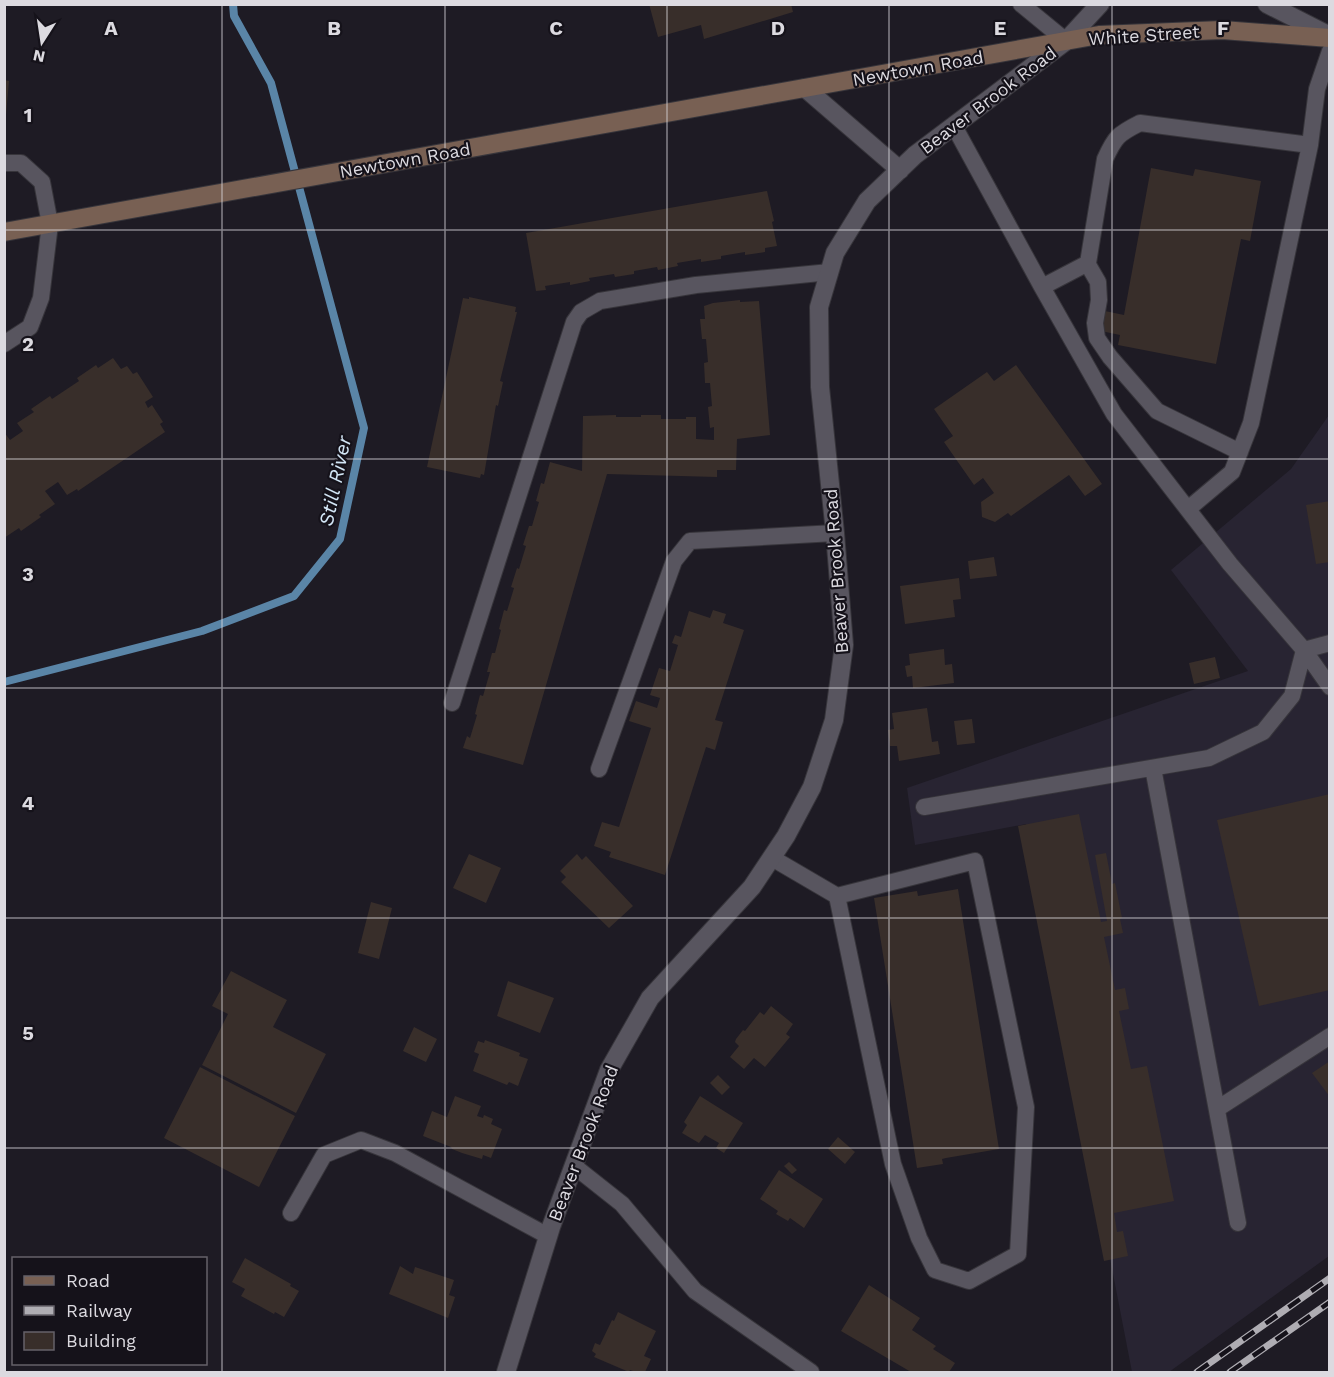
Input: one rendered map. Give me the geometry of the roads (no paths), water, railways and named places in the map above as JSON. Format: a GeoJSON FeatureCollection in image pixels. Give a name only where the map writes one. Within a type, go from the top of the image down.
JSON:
{"type":"FeatureCollection","features":[{"type":"Feature","properties":{"kind":"main road","name":"White Street"},"geometry":{"type":"LineString","coordinates":[[1066,41],[1099,35],[1221,30],[1329,37]]}},
{"type":"Feature","properties":{"kind":"main road","name":"Newtown Road"},"geometry":{"type":"LineString","coordinates":[[4,232],[1066,41]]}},
{"type":"Feature","properties":{"kind":"street","name":"Beaver Brook Road"},"geometry":{"type":"LineString","coordinates":[[506,1372],[548,1236],[609,1070],[650,998],[752,887],[786,837],[812,787],[834,720],[844,645],[836,533],[820,387],[819,308],[835,253],[867,201],[915,155],[1066,41],[1100,4]]}},
{"type":"Feature","properties":{"kind":"street"},"geometry":{"type":"LineString","coordinates":[[1267,4],[1296,11],[1329,37]]}},
{"type":"Feature","properties":{"kind":"street"},"geometry":{"type":"LineString","coordinates":[[805,88],[900,170]]}},
{"type":"Feature","properties":{"kind":"lane"},"geometry":{"type":"LineString","coordinates":[[1021,4],[1066,41]]}},
{"type":"Feature","properties":{"kind":"lane"},"geometry":{"type":"LineString","coordinates":[[1188,509],[1232,472],[1251,423],[1310,145],[1317,89],[1329,51]]}},
{"type":"Feature","properties":{"kind":"lane"},"geometry":{"type":"LineString","coordinates":[[1240,452],[1157,411],[1110,357],[1097,338],[1095,323],[1099,300],[1098,282],[1087,263],[1105,159],[1112,144],[1121,133],[1140,123],[1310,145]]}},
{"type":"Feature","properties":{"kind":"lane"},"geometry":{"type":"LineString","coordinates":[[954,126],[1114,414],[1230,564],[1304,650],[1329,687]]}},
{"type":"Feature","properties":{"kind":"lane"},"geometry":{"type":"LineString","coordinates":[[4,163],[21,163],[42,182],[50,224],[42,298],[30,327],[4,344]]}},
{"type":"Feature","properties":{"kind":"lane"},"geometry":{"type":"LineString","coordinates":[[1042,287],[1087,263]]}},
{"type":"Feature","properties":{"kind":"lane"},"geometry":{"type":"LineString","coordinates":[[452,704],[550,395],[574,322],[580,312],[600,301],[696,285],[830,272]]}},
{"type":"Feature","properties":{"kind":"lane"},"geometry":{"type":"LineString","coordinates":[[599,769],[674,561],[690,541],[836,533]]}},
{"type":"Feature","properties":{"kind":"lane"},"geometry":{"type":"LineString","coordinates":[[1304,650],[1329,643]]}},
{"type":"Feature","properties":{"kind":"lane"},"geometry":{"type":"LineString","coordinates":[[924,807],[1209,758],[1263,732],[1292,696],[1304,650]]}},
{"type":"Feature","properties":{"kind":"lane"},"geometry":{"type":"LineString","coordinates":[[1153,768],[1238,1223]]}},
{"type":"Feature","properties":{"kind":"lane"},"geometry":{"type":"LineString","coordinates":[[772,858],[837,896],[975,861],[1026,1107],[1018,1254],[969,1281],[935,1270],[919,1238],[893,1164],[837,896]]}},
{"type":"Feature","properties":{"kind":"lane"},"geometry":{"type":"LineString","coordinates":[[1217,1108],[1329,1036]]}},
{"type":"Feature","properties":{"kind":"lane"},"geometry":{"type":"LineString","coordinates":[[291,1213],[324,1155],[361,1140],[395,1154],[548,1236]]}},
{"type":"Feature","properties":{"kind":"lane"},"geometry":{"type":"LineString","coordinates":[[573,1166],[622,1204],[695,1291],[811,1372]]}},
{"type":"Feature","properties":{"kind":"waterway","name":"Still River"},"geometry":{"type":"LineString","coordinates":[[4,682],[202,631],[294,596],[340,539],[364,428],[271,83],[234,16],[233,4]]}},
{"type":"Feature","properties":{"kind":"railway"},"geometry":{"type":"LineString","coordinates":[[1197,1372],[1330,1278]]}},
{"type":"Feature","properties":{"kind":"railway"},"geometry":{"type":"LineString","coordinates":[[1230,1372],[1330,1302]]}}]}
